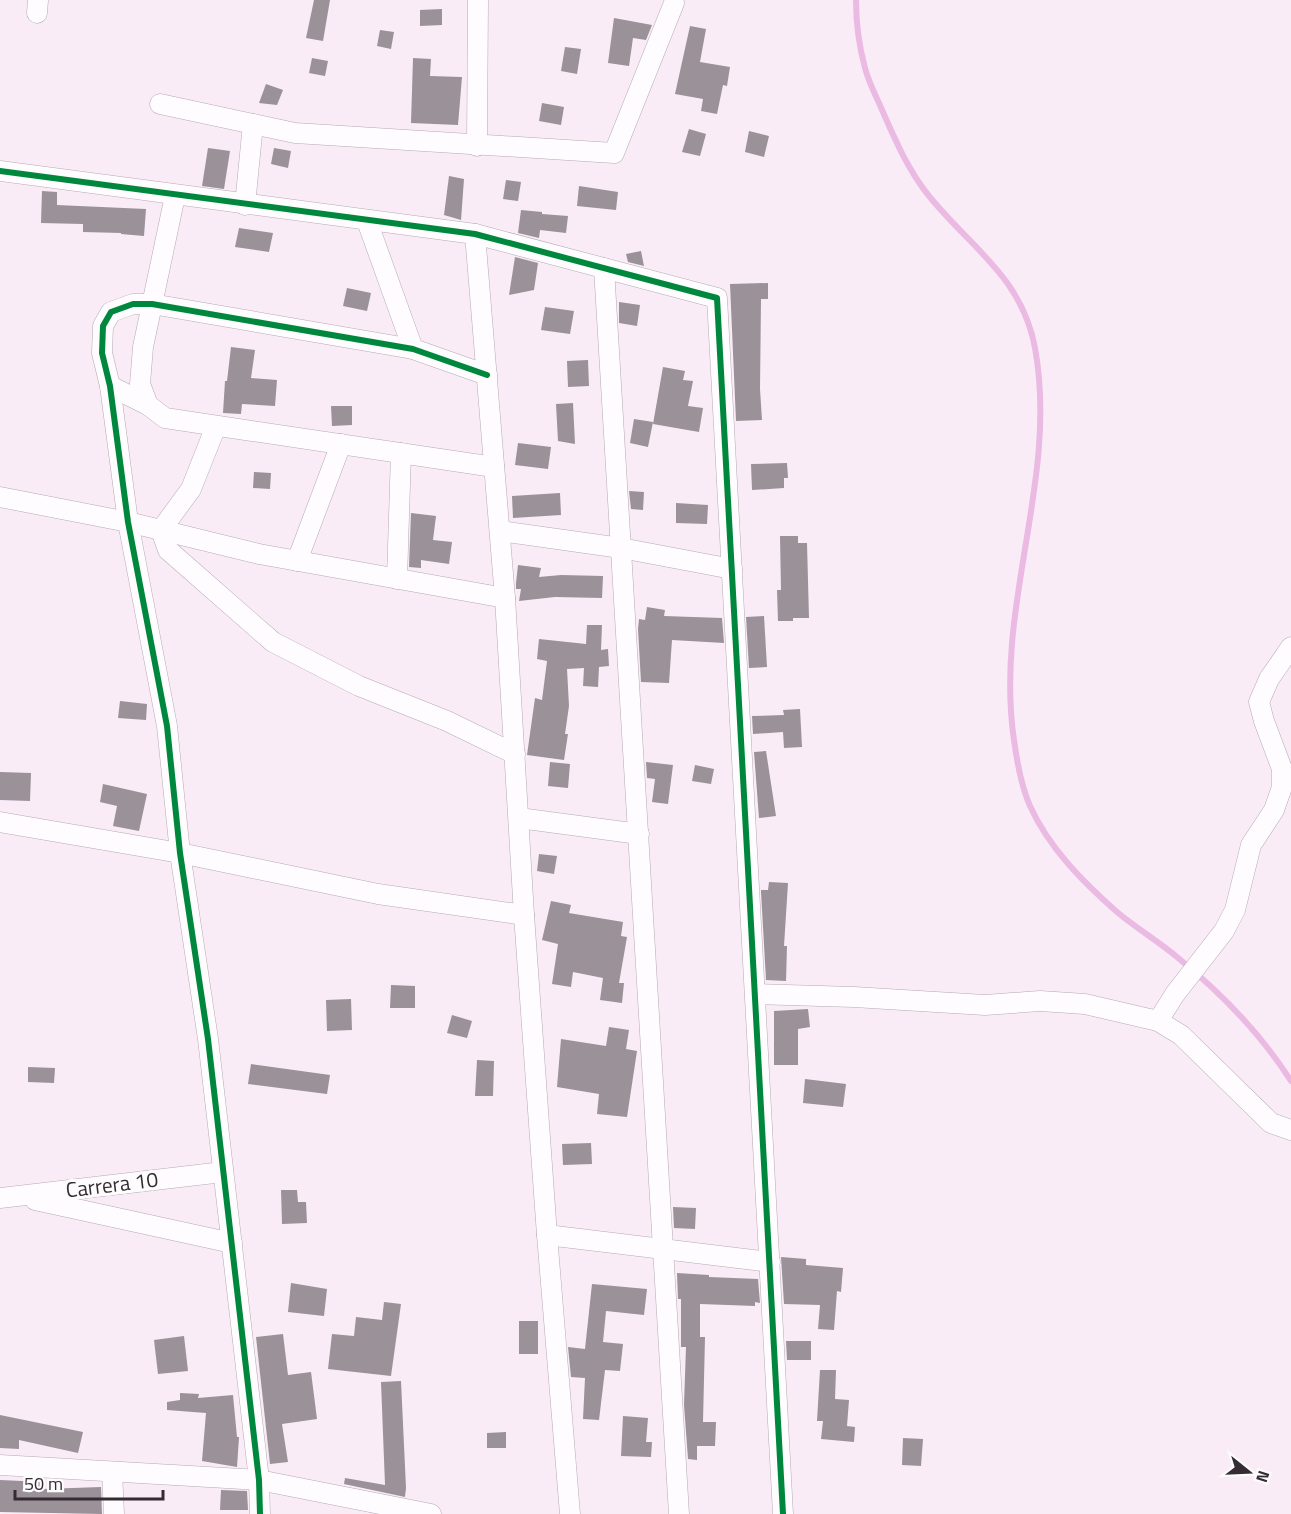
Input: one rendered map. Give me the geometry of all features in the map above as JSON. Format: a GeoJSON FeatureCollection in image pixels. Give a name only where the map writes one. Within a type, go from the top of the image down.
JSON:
{"type":"FeatureCollection","features":[{"type":"Feature","properties":{"kind":"street"},"geometry":{"type":"LineString","coordinates":[[477,146],[478,0]]}},
{"type":"Feature","properties":{"kind":"street"},"geometry":{"type":"LineString","coordinates":[[160,104],[295,133],[614,153],[674,3]]}},
{"type":"Feature","properties":{"kind":"street"},"geometry":{"type":"LineString","coordinates":[[246,205],[253,124]]}},
{"type":"Feature","properties":{"kind":"street"},"geometry":{"type":"LineString","coordinates":[[0,171],[475,234],[717,298],[783,1514]]}},
{"type":"Feature","properties":{"kind":"street"},"geometry":{"type":"LineString","coordinates":[[148,405],[140,384],[143,347],[175,196]]}},
{"type":"Feature","properties":{"kind":"street"},"geometry":{"type":"LineString","coordinates":[[367,221],[413,349]]}},
{"type":"Feature","properties":{"kind":"street"},"geometry":{"type":"LineString","coordinates":[[475,234],[505,598],[524,915],[570,1514]]}},
{"type":"Feature","properties":{"kind":"street"},"geometry":{"type":"LineString","coordinates":[[604,268],[679,1514]]}},
{"type":"Feature","properties":{"kind":"street"},"geometry":{"type":"LineString","coordinates":[[260,1514],[259,1480],[208,1039],[180,853],[167,726],[129,522],[110,386],[102,353],[103,326],[111,312],[132,304],[152,304],[413,349],[487,375]]}},
{"type":"Feature","properties":{"kind":"street"},"geometry":{"type":"LineString","coordinates":[[110,386],[148,405],[165,418],[494,467]]}},
{"type":"Feature","properties":{"kind":"street"},"geometry":{"type":"LineString","coordinates":[[161,530],[191,489],[216,426]]}},
{"type":"Feature","properties":{"kind":"street"},"geometry":{"type":"LineString","coordinates":[[297,561],[341,444]]}},
{"type":"Feature","properties":{"kind":"street"},"geometry":{"type":"LineString","coordinates":[[397,579],[401,453]]}},
{"type":"Feature","properties":{"kind":"street"},"geometry":{"type":"LineString","coordinates":[[0,497],[129,522],[259,554],[505,598]]}},
{"type":"Feature","properties":{"kind":"street"},"geometry":{"type":"LineString","coordinates":[[161,530],[168,550],[273,642],[359,686],[447,721],[515,754]]}},
{"type":"Feature","properties":{"kind":"street"},"geometry":{"type":"LineString","coordinates":[[500,531],[621,548],[732,568]]}},
{"type":"Feature","properties":{"kind":"street"},"geometry":{"type":"LineString","coordinates":[[1158,1021],[1175,994],[1224,931],[1234,910],[1251,845],[1274,810],[1282,787],[1282,769],[1259,702],[1269,679],[1291,647]]}},
{"type":"Feature","properties":{"kind":"street"},"geometry":{"type":"LineString","coordinates":[[519,818],[639,834]]}},
{"type":"Feature","properties":{"kind":"street"},"geometry":{"type":"LineString","coordinates":[[0,822],[180,853],[378,894],[524,915]]}},
{"type":"Feature","properties":{"kind":"street"},"geometry":{"type":"LineString","coordinates":[[755,994],[985,1005],[1040,1001],[1085,1004],[1158,1021],[1181,1035],[1271,1123],[1291,1130]]}},
{"type":"Feature","properties":{"kind":"street","name":"Carrera 10"},"geometry":{"type":"LineString","coordinates":[[0,1198],[223,1172]]}},
{"type":"Feature","properties":{"kind":"street"},"geometry":{"type":"LineString","coordinates":[[20,1196],[232,1243]]}},
{"type":"Feature","properties":{"kind":"street"},"geometry":{"type":"LineString","coordinates":[[547,1234],[770,1262]]}},
{"type":"Feature","properties":{"kind":"street"},"geometry":{"type":"LineString","coordinates":[[0,1465],[259,1480],[431,1514]]}},
{"type":"Feature","properties":{"kind":"street"},"geometry":{"type":"LineString","coordinates":[[112,1472],[114,1514]]}},
{"type":"Feature","properties":{"kind":"building"},"geometry":{"type":"Polygon","coordinates":[[[314,0],[330,0],[323,41],[306,38],[314,0]]]}},
{"type":"Feature","properties":{"kind":"building"},"geometry":{"type":"Polygon","coordinates":[[[442,9],[442,25],[420,26],[420,10],[442,9]]]}},
{"type":"Feature","properties":{"kind":"building"},"geometry":{"type":"Polygon","coordinates":[[[614,18],[652,25],[646,40],[633,38],[629,66],[608,63],[614,18]]]}},
{"type":"Feature","properties":{"kind":"building"},"geometry":{"type":"Polygon","coordinates":[[[690,26],[706,29],[700,62],[730,67],[727,86],[723,85],[717,114],[701,111],[703,99],[675,94],[690,26]]]}},
{"type":"Feature","properties":{"kind":"building"},"geometry":{"type":"Polygon","coordinates":[[[380,30],[394,32],[391,49],[377,46],[380,30]]]}},
{"type":"Feature","properties":{"kind":"building"},"geometry":{"type":"Polygon","coordinates":[[[565,47],[581,49],[577,74],[561,71],[565,47]]]}},
{"type":"Feature","properties":{"kind":"building"},"geometry":{"type":"Polygon","coordinates":[[[312,58],[328,61],[325,76],[309,73],[312,58]]]}},
{"type":"Feature","properties":{"kind":"building"},"geometry":{"type":"Polygon","coordinates":[[[413,58],[431,59],[430,76],[462,77],[458,125],[411,123],[413,58]]]}},
{"type":"Feature","properties":{"kind":"building"},"geometry":{"type":"Polygon","coordinates":[[[266,84],[283,90],[277,105],[259,103],[266,84]]]}},
{"type":"Feature","properties":{"kind":"building"},"geometry":{"type":"Polygon","coordinates":[[[542,103],[564,107],[561,125],[539,121],[542,103]]]}},
{"type":"Feature","properties":{"kind":"building"},"geometry":{"type":"Polygon","coordinates":[[[689,129],[706,134],[700,156],[682,152],[689,129]]]}},
{"type":"Feature","properties":{"kind":"building"},"geometry":{"type":"Polygon","coordinates":[[[749,131],[769,136],[764,157],[745,152],[749,131]]]}},
{"type":"Feature","properties":{"kind":"building"},"geometry":{"type":"Polygon","coordinates":[[[208,148],[230,151],[224,189],[202,186],[208,148]]]}},
{"type":"Feature","properties":{"kind":"building"},"geometry":{"type":"Polygon","coordinates":[[[274,148],[291,151],[288,168],[271,164],[274,148]]]}},
{"type":"Feature","properties":{"kind":"building"},"geometry":{"type":"Polygon","coordinates":[[[449,176],[464,179],[461,220],[444,215],[449,176]]]}},
{"type":"Feature","properties":{"kind":"building"},"geometry":{"type":"Polygon","coordinates":[[[506,180],[521,182],[518,201],[503,199],[506,180]]]}},
{"type":"Feature","properties":{"kind":"building"},"geometry":{"type":"Polygon","coordinates":[[[579,186],[618,192],[616,210],[577,206],[579,186]]]}},
{"type":"Feature","properties":{"kind":"building"},"geometry":{"type":"Polygon","coordinates":[[[42,191],[57,192],[57,205],[146,209],[144,236],[83,232],[83,224],[41,223],[42,191]]]}},
{"type":"Feature","properties":{"kind":"building"},"geometry":{"type":"Polygon","coordinates":[[[521,210],[568,216],[566,233],[540,230],[539,238],[518,233],[521,210]]]}},
{"type":"Feature","properties":{"kind":"building"},"geometry":{"type":"Polygon","coordinates":[[[239,228],[273,233],[269,252],[235,247],[239,228]]]}},
{"type":"Feature","properties":{"kind":"building"},"geometry":{"type":"Polygon","coordinates":[[[641,251],[644,266],[628,262],[626,254],[641,251]]]}},
{"type":"Feature","properties":{"kind":"building"},"geometry":{"type":"Polygon","coordinates":[[[515,257],[538,263],[534,290],[509,295],[515,257]]]}},
{"type":"Feature","properties":{"kind":"building"},"geometry":{"type":"Polygon","coordinates":[[[768,283],[768,299],[761,299],[762,420],[736,421],[730,284],[768,283]]]}},
{"type":"Feature","properties":{"kind":"building"},"geometry":{"type":"Polygon","coordinates":[[[347,288],[371,293],[367,311],[343,306],[347,288]]]}},
{"type":"Feature","properties":{"kind":"building"},"geometry":{"type":"Polygon","coordinates":[[[619,302],[640,305],[637,326],[619,323],[619,302]]]}},
{"type":"Feature","properties":{"kind":"building"},"geometry":{"type":"Polygon","coordinates":[[[545,307],[574,311],[570,334],[541,330],[545,307]]]}},
{"type":"Feature","properties":{"kind":"building"},"geometry":{"type":"Polygon","coordinates":[[[231,347],[255,350],[251,378],[277,380],[275,406],[242,404],[241,414],[223,413],[225,381],[227,381],[231,347]]]}},
{"type":"Feature","properties":{"kind":"building"},"geometry":{"type":"Polygon","coordinates":[[[588,360],[589,386],[568,387],[567,361],[588,360]]]}},
{"type":"Feature","properties":{"kind":"building"},"geometry":{"type":"Polygon","coordinates":[[[663,367],[685,371],[683,380],[693,381],[688,406],[703,408],[699,432],[653,424],[663,367]]]}},
{"type":"Feature","properties":{"kind":"building"},"geometry":{"type":"Polygon","coordinates":[[[573,403],[575,444],[558,441],[556,404],[573,403]]]}},
{"type":"Feature","properties":{"kind":"building"},"geometry":{"type":"Polygon","coordinates":[[[331,406],[352,406],[352,425],[332,426],[331,406]]]}},
{"type":"Feature","properties":{"kind":"building"},"geometry":{"type":"Polygon","coordinates":[[[634,419],[653,422],[648,447],[630,443],[634,419]]]}},
{"type":"Feature","properties":{"kind":"building"},"geometry":{"type":"Polygon","coordinates":[[[518,443],[551,447],[548,469],[515,465],[518,443]]]}},
{"type":"Feature","properties":{"kind":"building"},"geometry":{"type":"Polygon","coordinates":[[[787,463],[788,478],[784,478],[784,488],[752,490],[751,464],[787,463]]]}},
{"type":"Feature","properties":{"kind":"building"},"geometry":{"type":"Polygon","coordinates":[[[254,472],[271,473],[270,489],[253,488],[254,472]]]}},
{"type":"Feature","properties":{"kind":"building"},"geometry":{"type":"Polygon","coordinates":[[[629,491],[644,492],[643,510],[631,509],[629,491]]]}},
{"type":"Feature","properties":{"kind":"building"},"geometry":{"type":"Polygon","coordinates":[[[560,493],[561,515],[513,518],[512,496],[560,493]]]}},
{"type":"Feature","properties":{"kind":"building"},"geometry":{"type":"Polygon","coordinates":[[[676,503],[708,505],[707,524],[676,523],[676,503]]]}},
{"type":"Feature","properties":{"kind":"building"},"geometry":{"type":"Polygon","coordinates":[[[411,513],[436,516],[433,540],[452,542],[449,564],[421,560],[421,568],[409,567],[411,513]]]}},
{"type":"Feature","properties":{"kind":"building"},"geometry":{"type":"Polygon","coordinates":[[[780,536],[798,536],[798,543],[807,543],[809,618],[778,621],[777,590],[781,590],[780,536]]]}},
{"type":"Feature","properties":{"kind":"building"},"geometry":{"type":"Polygon","coordinates":[[[518,565],[541,568],[539,577],[603,576],[602,598],[555,597],[519,601],[521,589],[516,589],[518,565]]]}},
{"type":"Feature","properties":{"kind":"building"},"geometry":{"type":"Polygon","coordinates":[[[647,607],[665,610],[664,616],[722,618],[724,643],[672,640],[669,683],[641,682],[638,629],[639,619],[645,620],[647,607]]]}},
{"type":"Feature","properties":{"kind":"building"},"geometry":{"type":"Polygon","coordinates":[[[764,616],[767,667],[749,668],[746,617],[764,616]]]}},
{"type":"Feature","properties":{"kind":"building"},"geometry":{"type":"Polygon","coordinates":[[[587,625],[602,625],[601,650],[608,649],[609,666],[599,667],[598,687],[583,686],[584,668],[567,669],[569,706],[564,760],[527,755],[535,698],[542,700],[547,661],[537,659],[539,639],[586,644],[587,625]]]}},
{"type":"Feature","properties":{"kind":"building"},"geometry":{"type":"Polygon","coordinates":[[[120,701],[147,704],[146,720],[118,718],[120,701]]]}},
{"type":"Feature","properties":{"kind":"building"},"geometry":{"type":"Polygon","coordinates":[[[800,709],[802,747],[784,748],[783,732],[753,734],[752,716],[784,715],[783,710],[800,709]]]}},
{"type":"Feature","properties":{"kind":"building"},"geometry":{"type":"Polygon","coordinates":[[[766,751],[776,816],[759,818],[754,752],[766,751]]]}},
{"type":"Feature","properties":{"kind":"building"},"geometry":{"type":"Polygon","coordinates":[[[550,762],[570,764],[568,788],[548,786],[550,762]]]}},
{"type":"Feature","properties":{"kind":"building"},"geometry":{"type":"Polygon","coordinates":[[[646,762],[673,765],[668,804],[652,802],[655,779],[647,778],[646,762]]]}},
{"type":"Feature","properties":{"kind":"building"},"geometry":{"type":"Polygon","coordinates":[[[695,765],[714,769],[711,784],[692,781],[695,765]]]}},
{"type":"Feature","properties":{"kind":"building"},"geometry":{"type":"Polygon","coordinates":[[[0,772],[31,773],[30,801],[0,800],[0,772]]]}},
{"type":"Feature","properties":{"kind":"building"},"geometry":{"type":"Polygon","coordinates":[[[103,784],[147,794],[139,831],[113,826],[117,806],[100,802],[103,784]]]}},
{"type":"Feature","properties":{"kind":"building"},"geometry":{"type":"Polygon","coordinates":[[[539,854],[557,856],[554,874],[537,871],[539,854]]]}},
{"type":"Feature","properties":{"kind":"building"},"geometry":{"type":"Polygon","coordinates":[[[769,882],[788,883],[784,946],[787,946],[786,981],[766,980],[761,890],[768,890],[769,882]]]}},
{"type":"Feature","properties":{"kind":"building"},"geometry":{"type":"Polygon","coordinates":[[[551,901],[571,905],[569,913],[623,922],[621,936],[627,937],[619,983],[624,983],[622,1003],[600,1000],[603,978],[573,972],[571,987],[552,984],[558,944],[542,940],[551,901]]]}},
{"type":"Feature","properties":{"kind":"building"},"geometry":{"type":"Polygon","coordinates":[[[391,985],[415,986],[415,1008],[390,1008],[391,985]]]}},
{"type":"Feature","properties":{"kind":"building"},"geometry":{"type":"Polygon","coordinates":[[[351,999],[352,1030],[327,1031],[326,1000],[351,999]]]}},
{"type":"Feature","properties":{"kind":"building"},"geometry":{"type":"Polygon","coordinates":[[[808,1009],[810,1027],[798,1029],[798,1065],[774,1065],[774,1011],[808,1009]]]}},
{"type":"Feature","properties":{"kind":"building"},"geometry":{"type":"Polygon","coordinates":[[[452,1015],[472,1021],[467,1038],[447,1033],[452,1015]]]}},
{"type":"Feature","properties":{"kind":"building"},"geometry":{"type":"Polygon","coordinates":[[[609,1027],[629,1030],[626,1049],[637,1051],[627,1117],[597,1114],[599,1094],[557,1087],[561,1039],[606,1046],[609,1027]]]}},
{"type":"Feature","properties":{"kind":"building"},"geometry":{"type":"Polygon","coordinates":[[[477,1060],[494,1061],[493,1096],[475,1096],[477,1060]]]}},
{"type":"Feature","properties":{"kind":"building"},"geometry":{"type":"Polygon","coordinates":[[[251,1064],[330,1075],[327,1094],[248,1084],[251,1064]]]}},
{"type":"Feature","properties":{"kind":"building"},"geometry":{"type":"Polygon","coordinates":[[[28,1067],[55,1068],[54,1083],[28,1082],[28,1067]]]}},
{"type":"Feature","properties":{"kind":"building"},"geometry":{"type":"Polygon","coordinates":[[[805,1079],[846,1084],[843,1107],[803,1103],[805,1079]]]}},
{"type":"Feature","properties":{"kind":"building"},"geometry":{"type":"Polygon","coordinates":[[[591,1143],[592,1164],[563,1165],[562,1144],[591,1143]]]}},
{"type":"Feature","properties":{"kind":"building"},"geometry":{"type":"Polygon","coordinates":[[[281,1190],[297,1190],[298,1202],[306,1202],[307,1223],[282,1224],[281,1190]]]}},
{"type":"Feature","properties":{"kind":"building"},"geometry":{"type":"Polygon","coordinates":[[[673,1207],[696,1208],[695,1229],[674,1228],[673,1207]]]}},
{"type":"Feature","properties":{"kind":"building"},"geometry":{"type":"Polygon","coordinates":[[[781,1257],[806,1259],[806,1265],[843,1268],[841,1292],[837,1291],[834,1330],[818,1329],[820,1305],[784,1304],[781,1257]]]}},
{"type":"Feature","properties":{"kind":"building"},"geometry":{"type":"Polygon","coordinates":[[[677,1273],[758,1279],[760,1303],[755,1302],[755,1306],[700,1304],[700,1337],[705,1337],[703,1422],[716,1422],[715,1446],[697,1446],[697,1460],[688,1459],[684,1405],[686,1347],[681,1347],[681,1299],[678,1299],[677,1273]]]}},
{"type":"Feature","properties":{"kind":"building"},"geometry":{"type":"Polygon","coordinates":[[[291,1283],[327,1289],[324,1316],[288,1312],[291,1283]]]}},
{"type":"Feature","properties":{"kind":"building"},"geometry":{"type":"Polygon","coordinates":[[[592,1284],[647,1289],[644,1315],[606,1311],[603,1342],[623,1344],[620,1371],[605,1370],[599,1420],[583,1419],[585,1378],[571,1377],[568,1347],[585,1349],[592,1284]]]}},
{"type":"Feature","properties":{"kind":"building"},"geometry":{"type":"Polygon","coordinates":[[[384,1302],[401,1304],[391,1376],[328,1369],[332,1334],[354,1336],[356,1317],[382,1320],[384,1302]]]}},
{"type":"Feature","properties":{"kind":"building"},"geometry":{"type":"Polygon","coordinates":[[[519,1321],[538,1321],[538,1354],[519,1354],[519,1321]]]}},
{"type":"Feature","properties":{"kind":"building"},"geometry":{"type":"Polygon","coordinates":[[[283,1334],[288,1375],[311,1372],[317,1419],[282,1424],[288,1462],[270,1464],[256,1337],[283,1334]]]}},
{"type":"Feature","properties":{"kind":"building"},"geometry":{"type":"Polygon","coordinates":[[[184,1336],[188,1371],[158,1374],[154,1340],[184,1336]]]}},
{"type":"Feature","properties":{"kind":"building"},"geometry":{"type":"Polygon","coordinates":[[[786,1341],[811,1341],[811,1360],[787,1360],[786,1341]]]}},
{"type":"Feature","properties":{"kind":"building"},"geometry":{"type":"Polygon","coordinates":[[[820,1370],[836,1370],[835,1399],[849,1400],[847,1426],[855,1427],[854,1442],[821,1439],[823,1421],[817,1421],[820,1370]]]}},
{"type":"Feature","properties":{"kind":"building"},"geometry":{"type":"Polygon","coordinates":[[[401,1381],[405,1497],[344,1484],[345,1478],[385,1485],[381,1382],[401,1381]]]}},
{"type":"Feature","properties":{"kind":"building"},"geometry":{"type":"Polygon","coordinates":[[[180,1393],[199,1394],[198,1398],[233,1395],[237,1437],[239,1437],[237,1467],[202,1461],[206,1413],[167,1410],[167,1402],[180,1400],[180,1393]]]}},
{"type":"Feature","properties":{"kind":"building"},"geometry":{"type":"Polygon","coordinates":[[[0,1415],[83,1432],[78,1453],[19,1440],[19,1449],[0,1448],[0,1415]]]}},
{"type":"Feature","properties":{"kind":"building"},"geometry":{"type":"Polygon","coordinates":[[[623,1416],[648,1418],[646,1442],[652,1442],[651,1457],[621,1456],[623,1416]]]}},
{"type":"Feature","properties":{"kind":"building"},"geometry":{"type":"Polygon","coordinates":[[[506,1432],[506,1448],[487,1448],[487,1433],[506,1432]]]}},
{"type":"Feature","properties":{"kind":"building"},"geometry":{"type":"Polygon","coordinates":[[[903,1438],[923,1439],[921,1466],[902,1465],[903,1438]]]}},
{"type":"Feature","properties":{"kind":"building"},"geometry":{"type":"Polygon","coordinates":[[[0,1480],[44,1482],[44,1489],[101,1487],[102,1514],[0,1512],[0,1480]]]}},
{"type":"Feature","properties":{"kind":"building"},"geometry":{"type":"Polygon","coordinates":[[[221,1490],[247,1491],[248,1510],[220,1510],[221,1490]]]}},
{"type":"Feature","properties":{"kind":"waterway"},"geometry":{"type":"LineString","coordinates":[[856,0],[858,34],[866,72],[901,151],[929,196],[1007,282],[1028,323],[1035,348],[1040,397],[1039,446],[1012,641],[1010,690],[1015,748],[1027,798],[1047,836],[1092,889],[1117,912],[1177,957],[1224,999],[1267,1047],[1291,1081]]}},
{"type":"Feature","properties":{"kind":"cycle path"},"geometry":{"type":"LineString","coordinates":[[0,171],[475,234],[717,298],[783,1514]]}},
{"type":"Feature","properties":{"kind":"cycle path"},"geometry":{"type":"LineString","coordinates":[[260,1514],[259,1480],[208,1039],[180,853],[167,726],[128,522],[110,386],[102,353],[103,326],[111,312],[133,304],[152,304],[413,349],[487,375]]}}]}
